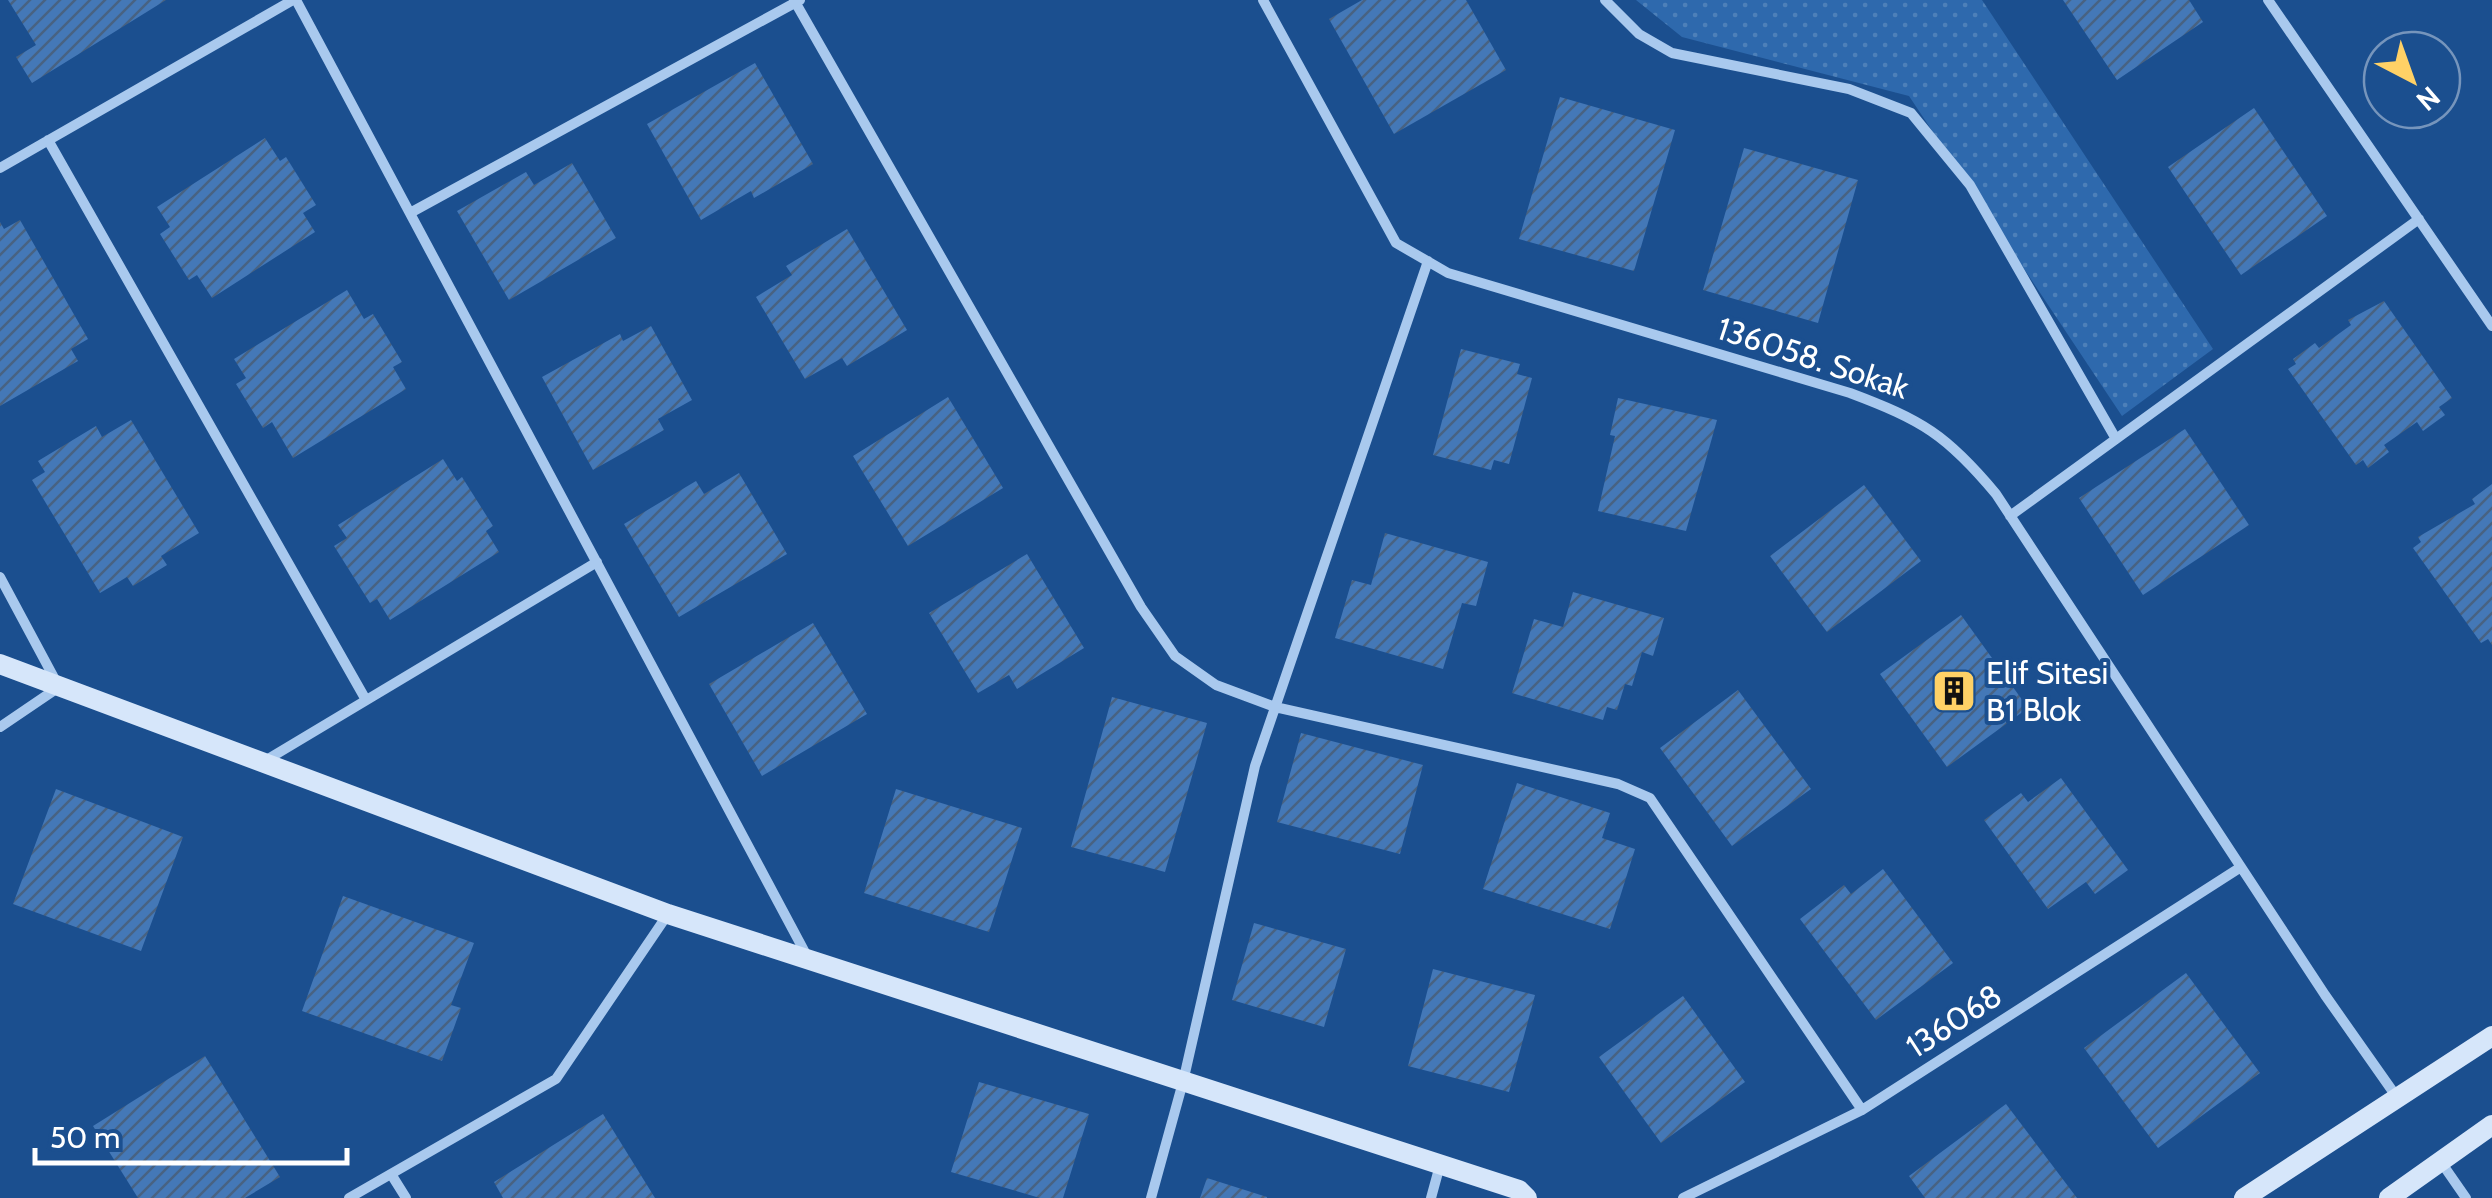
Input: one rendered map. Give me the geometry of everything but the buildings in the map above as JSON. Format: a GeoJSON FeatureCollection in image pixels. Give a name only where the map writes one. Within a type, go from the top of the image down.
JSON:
{"type":"FeatureCollection","features":[{"type":"Feature","properties":{"kind":"street"},"geometry":{"type":"LineString","coordinates":[[0,168],[295,0],[808,958]]}},
{"type":"Feature","properties":{"kind":"street","name":"136058. Sokak"},"geometry":{"type":"LineString","coordinates":[[1263,0],[1396,243],[1448,273],[1850,393],[1912,416],[1957,448],[2010,516],[2396,1096]]}},
{"type":"Feature","properties":{"kind":"street"},"geometry":{"type":"LineString","coordinates":[[1605,0],[1639,34],[1672,54],[1849,90],[1911,112],[1970,185],[2116,439]]}},
{"type":"Feature","properties":{"kind":"street"},"geometry":{"type":"LineString","coordinates":[[2268,0],[2492,326]]}},
{"type":"Feature","properties":{"kind":"street"},"geometry":{"type":"LineString","coordinates":[[410,213],[797,1],[1141,607],[1175,656],[1216,685],[1275,707],[1618,784],[1650,798],[1862,1110]]}},
{"type":"Feature","properties":{"kind":"street"},"geometry":{"type":"LineString","coordinates":[[48,140],[366,700]]}},
{"type":"Feature","properties":{"kind":"street"},"geometry":{"type":"LineString","coordinates":[[2010,516],[2419,219]]}},
{"type":"Feature","properties":{"kind":"street"},"geometry":{"type":"LineString","coordinates":[[1151,1198],[1183,1082],[1255,766],[1428,261]]}},
{"type":"Feature","properties":{"kind":"street"},"geometry":{"type":"LineString","coordinates":[[262,762],[597,562]]}},
{"type":"Feature","properties":{"kind":"street"},"geometry":{"type":"LineString","coordinates":[[0,577],[59,687]]}},
{"type":"Feature","properties":{"kind":"street"},"geometry":{"type":"LineString","coordinates":[[0,664],[668,914],[1520,1190],[1527,1198]]}},
{"type":"Feature","properties":{"kind":"street"},"geometry":{"type":"LineString","coordinates":[[0,728],[59,687]]}},
{"type":"Feature","properties":{"kind":"street","name":"136068"},"geometry":{"type":"LineString","coordinates":[[1683,1198],[1862,1110],[2241,867]]}},
{"type":"Feature","properties":{"kind":"street"},"geometry":{"type":"LineString","coordinates":[[349,1198],[556,1079],[668,914]]}},
{"type":"Feature","properties":{"kind":"street"},"geometry":{"type":"LineString","coordinates":[[2244,1198],[2492,1036]]}},
{"type":"Feature","properties":{"kind":"street"},"geometry":{"type":"LineString","coordinates":[[2390,1198],[2492,1125]]}},
{"type":"Feature","properties":{"kind":"street"},"geometry":{"type":"LineString","coordinates":[[2440,1162],[2466,1198]]}},
{"type":"Feature","properties":{"kind":"street"},"geometry":{"type":"LineString","coordinates":[[1432,1198],[1440,1164]]}},
{"type":"Feature","properties":{"kind":"street"},"geometry":{"type":"LineString","coordinates":[[391,1174],[406,1198]]}},
{"type":"Feature","properties":{"kind":"shaded area"},"geometry":{"type":"Polygon","coordinates":[[[1636,0],[1982,0],[2213,349],[2122,416],[1909,96],[1682,37],[1636,0]]]}},
{"type":"Feature","properties":{"kind":"place","name":"Elif Sitesi B1 Blok"},"geometry":{"type":"Point","coordinates":[1954,691]}}]}
